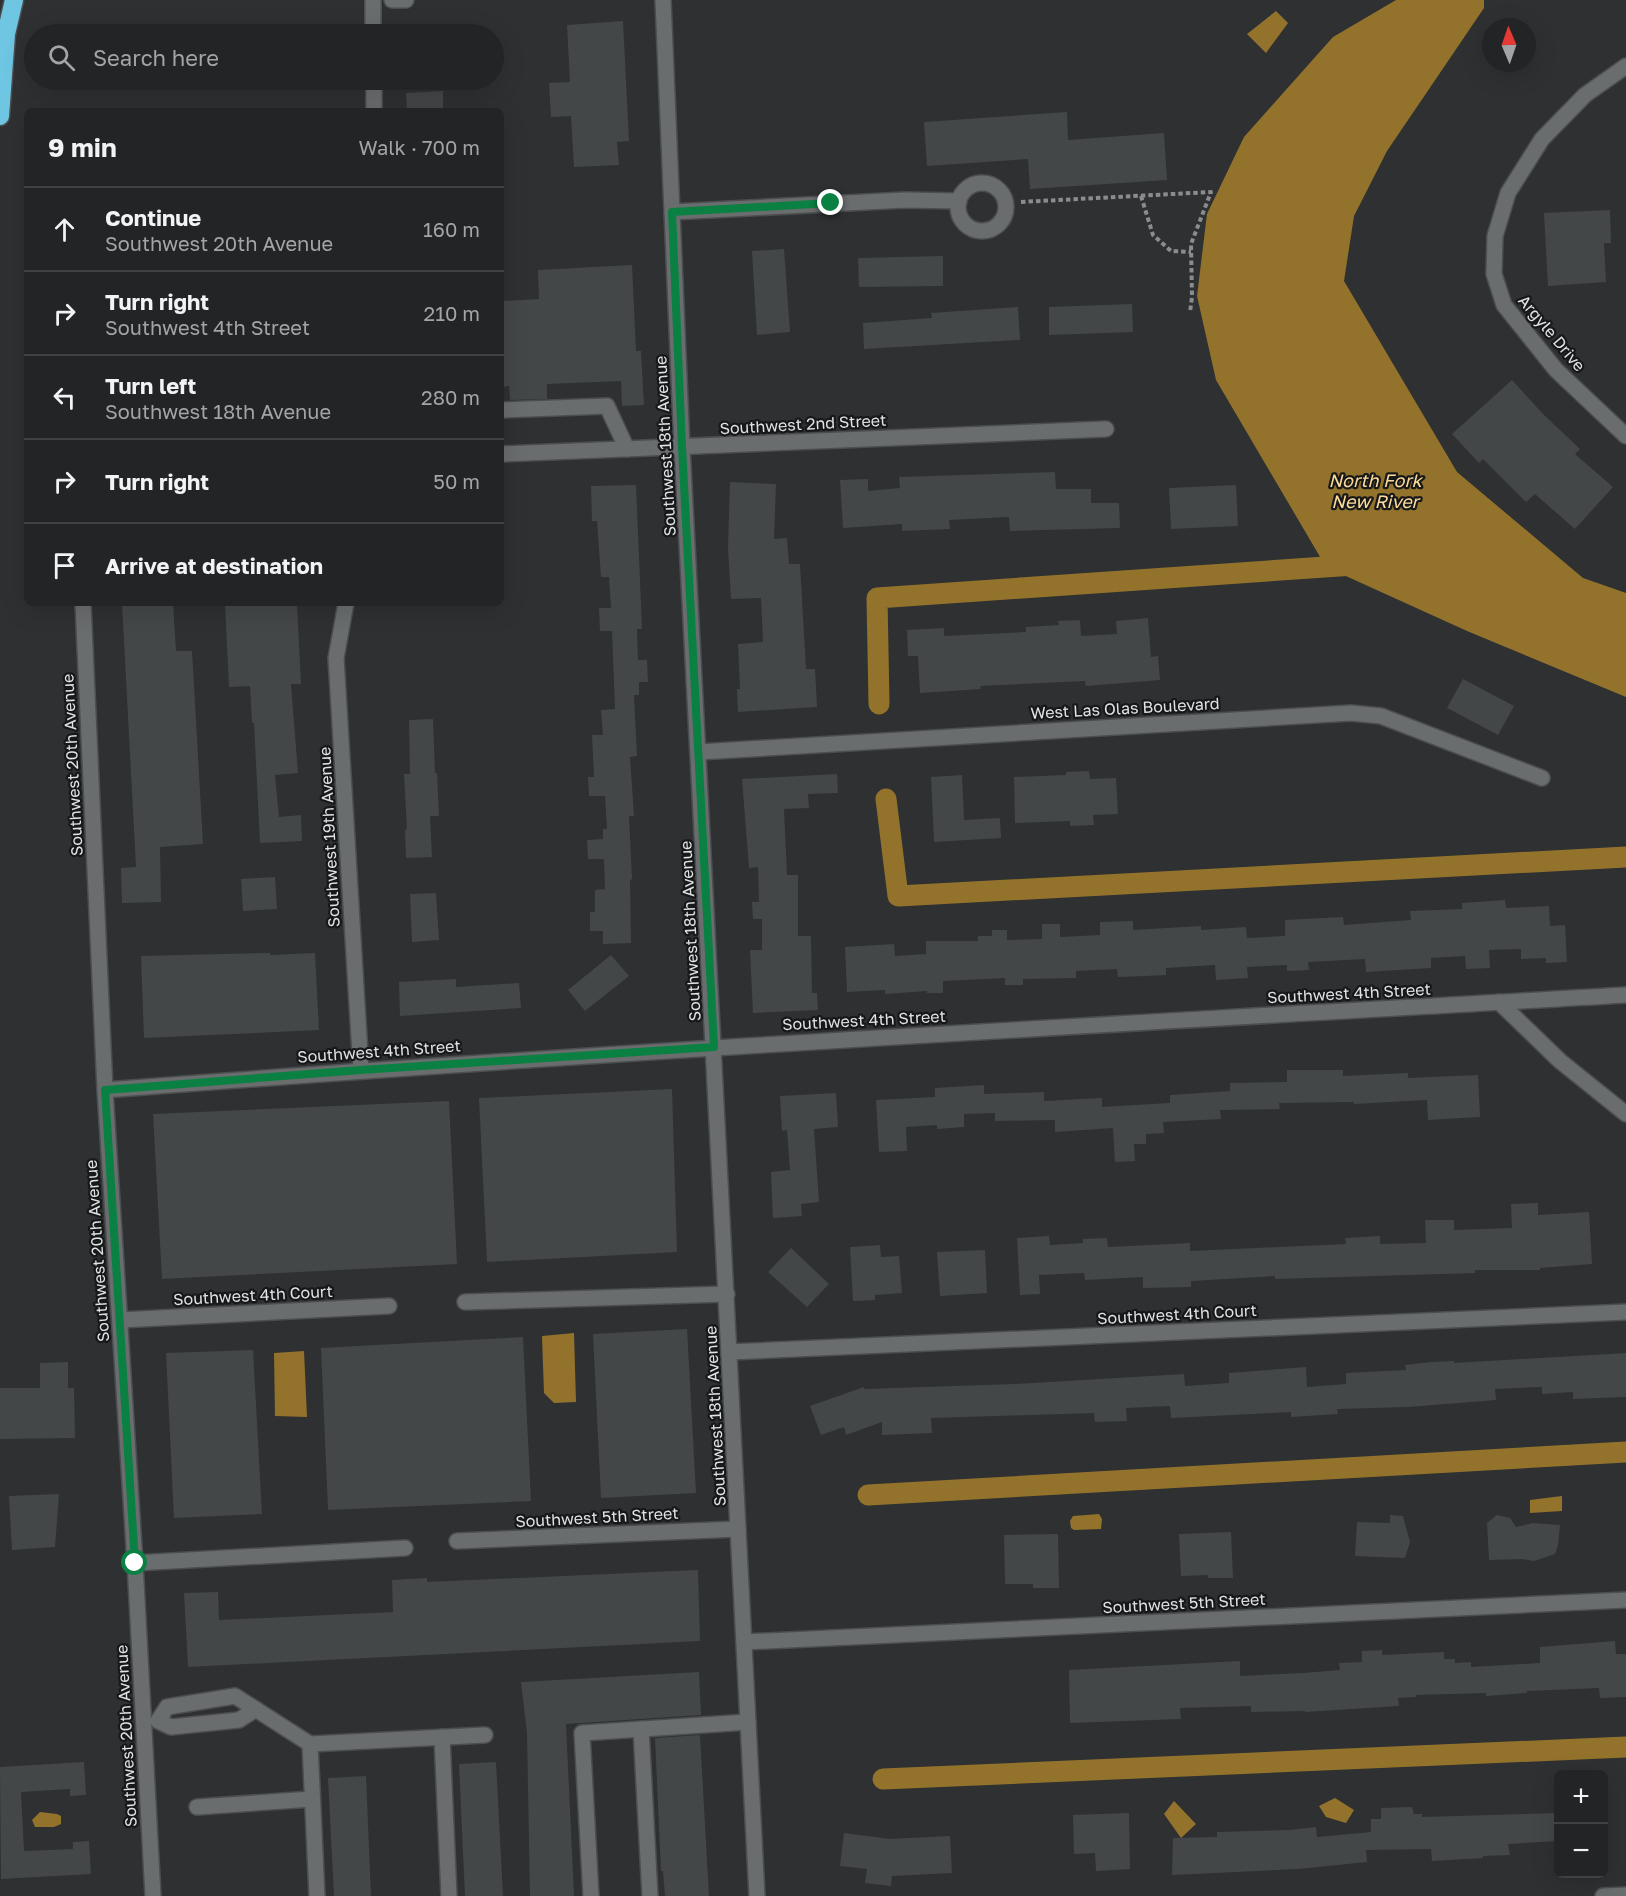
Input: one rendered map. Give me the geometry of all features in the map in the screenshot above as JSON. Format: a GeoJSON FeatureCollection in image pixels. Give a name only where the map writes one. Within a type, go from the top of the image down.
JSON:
{"type":"FeatureCollection","features":[{"type":"Feature","properties":{"kind":"highway"},"geometry":{"type":"LineString","coordinates":[[0,116],[6,34],[14,0]]}},
{"type":"Feature","properties":{"kind":"street"},"geometry":{"type":"LineString","coordinates":[[373,0],[373,24]]}},
{"type":"Feature","properties":{"kind":"street"},"geometry":{"type":"LineString","coordinates":[[392,0],[406,0]]}},
{"type":"Feature","properties":{"kind":"street","name":"Southwest 18th Avenue"},"geometry":{"type":"LineString","coordinates":[[663,0],[682,447],[757,1896]]}},
{"type":"Feature","properties":{"kind":"street","name":"Argyle Drive"},"geometry":{"type":"LineString","coordinates":[[1626,66],[1585,95],[1542,139],[1508,193],[1495,236],[1494,274],[1504,305],[1556,369],[1626,436]]}},
{"type":"Feature","properties":{"kind":"street"},"geometry":{"type":"LineString","coordinates":[[374,90],[374,108]]}},
{"type":"Feature","properties":{"kind":"street"},"geometry":{"type":"LineString","coordinates":[[672,212],[905,200],[959,201]]}},
{"type":"Feature","properties":{"kind":"street"},"geometry":{"type":"LineString","coordinates":[[504,410],[607,406],[627,449]]}},
{"type":"Feature","properties":{"kind":"street","name":"Southwest 2nd Street"},"geometry":{"type":"LineString","coordinates":[[504,454],[1107,429]]}},
{"type":"Feature","properties":{"kind":"street","name":"Southwest 20th Avenue"},"geometry":{"type":"LineString","coordinates":[[83,606],[105,1090],[135,1563],[150,1720],[153,1896]]}},
{"type":"Feature","properties":{"kind":"street","name":"Southwest 19th Avenue"},"geometry":{"type":"LineString","coordinates":[[345,606],[336,658],[361,1070]]}},
{"type":"Feature","properties":{"kind":"street","name":"West Las Olas Boulevard"},"geometry":{"type":"LineString","coordinates":[[699,752],[1351,713],[1381,716],[1542,778]]}},
{"type":"Feature","properties":{"kind":"street","name":"Southwest 4th Street"},"geometry":{"type":"LineString","coordinates":[[105,1090],[361,1070],[714,1047],[1626,995]]}},
{"type":"Feature","properties":{"kind":"street"},"geometry":{"type":"LineString","coordinates":[[1499,1002],[1560,1061],[1626,1114]]}},
{"type":"Feature","properties":{"kind":"street"},"geometry":{"type":"LineString","coordinates":[[465,1302],[726,1294]]}},
{"type":"Feature","properties":{"kind":"street","name":"Southwest 4th Court"},"geometry":{"type":"LineString","coordinates":[[120,1320],[389,1306]]}},
{"type":"Feature","properties":{"kind":"street","name":"Southwest 4th Court"},"geometry":{"type":"LineString","coordinates":[[729,1352],[1626,1312]]}},
{"type":"Feature","properties":{"kind":"street","name":"Southwest 5th Street"},"geometry":{"type":"LineString","coordinates":[[457,1542],[738,1529]]}},
{"type":"Feature","properties":{"kind":"street"},"geometry":{"type":"LineString","coordinates":[[135,1563],[405,1548]]}},
{"type":"Feature","properties":{"kind":"street","name":"Southwest 5th Street"},"geometry":{"type":"LineString","coordinates":[[744,1642],[1626,1600]]}},
{"type":"Feature","properties":{"kind":"street"},"geometry":{"type":"LineString","coordinates":[[150,1720],[167,1707],[235,1696],[310,1744],[485,1735]]}},
{"type":"Feature","properties":{"kind":"street"},"geometry":{"type":"LineString","coordinates":[[150,1720],[171,1727],[239,1720],[256,1709]]}},
{"type":"Feature","properties":{"kind":"street"},"geometry":{"type":"LineString","coordinates":[[591,1896],[582,1733],[748,1722]]}},
{"type":"Feature","properties":{"kind":"street"},"geometry":{"type":"LineString","coordinates":[[641,1729],[650,1896]]}},
{"type":"Feature","properties":{"kind":"street"},"geometry":{"type":"LineString","coordinates":[[442,1737],[450,1896]]}},
{"type":"Feature","properties":{"kind":"street"},"geometry":{"type":"LineString","coordinates":[[310,1744],[316,1896]]}},
{"type":"Feature","properties":{"kind":"street"},"geometry":{"type":"LineString","coordinates":[[197,1807],[312,1799]]}},
{"type":"Feature","properties":{"kind":"street"},"geometry":{"type":"LineString","coordinates":[[1603,1896],[1626,1895]]}},
{"type":"Feature","properties":{"kind":"path"},"geometry":{"type":"LineString","coordinates":[[1021,202],[1211,192],[1191,244],[1190,312]]}},
{"type":"Feature","properties":{"kind":"path"},"geometry":{"type":"LineString","coordinates":[[1141,196],[1153,235],[1171,251],[1191,252]]}},
{"type":"Feature","properties":{"kind":"water","name":"North Fork New River"},"geometry":{"type":"Polygon","coordinates":[[[1396,0],[1484,0],[1484,8],[1387,151],[1354,216],[1344,281],[1457,472],[1583,578],[1626,593],[1626,697],[1467,631],[1326,567],[1216,380],[1197,296],[1207,214],[1244,137],[1333,37],[1396,0]]]}},
{"type":"Feature","properties":{"kind":"water"},"geometry":{"type":"Polygon","coordinates":[[[1276,11],[1288,23],[1266,53],[1247,34],[1276,11]]]}},
{"type":"Feature","properties":{"kind":"water"},"geometry":{"type":"Polygon","coordinates":[[[574,1333],[576,1402],[554,1403],[544,1393],[542,1336],[574,1333]]]}},
{"type":"Feature","properties":{"kind":"water"},"geometry":{"type":"Polygon","coordinates":[[[304,1351],[307,1417],[275,1416],[274,1353],[304,1351]]]}},
{"type":"Feature","properties":{"kind":"water"},"geometry":{"type":"Polygon","coordinates":[[[1562,1496],[1562,1511],[1530,1513],[1530,1500],[1562,1496]]]}},
{"type":"Feature","properties":{"kind":"water"},"geometry":{"type":"Polygon","coordinates":[[[1099,1514],[1102,1519],[1101,1529],[1074,1530],[1071,1528],[1070,1521],[1073,1516],[1099,1514]]]}},
{"type":"Feature","properties":{"kind":"water"},"geometry":{"type":"Polygon","coordinates":[[[1335,1798],[1354,1810],[1346,1823],[1326,1817],[1319,1806],[1335,1798]]]}},
{"type":"Feature","properties":{"kind":"water"},"geometry":{"type":"Polygon","coordinates":[[[1174,1801],[1196,1824],[1181,1838],[1164,1814],[1174,1801]]]}},
{"type":"Feature","properties":{"kind":"water"},"geometry":{"type":"Polygon","coordinates":[[[40,1812],[61,1816],[61,1824],[54,1827],[35,1827],[32,1820],[40,1812]]]}},
{"type":"Feature","properties":{"kind":"building"},"geometry":{"type":"Polygon","coordinates":[[[623,21],[629,141],[617,142],[619,165],[574,167],[571,116],[551,117],[549,83],[570,82],[567,25],[623,21]]]}},
{"type":"Feature","properties":{"kind":"building"},"geometry":{"type":"Polygon","coordinates":[[[443,91],[443,108],[407,108],[406,93],[443,91]]]}},
{"type":"Feature","properties":{"kind":"building"},"geometry":{"type":"Polygon","coordinates":[[[1067,112],[1068,140],[1164,133],[1167,180],[1030,189],[1028,159],[927,166],[924,122],[1067,112]]]}},
{"type":"Feature","properties":{"kind":"building"},"geometry":{"type":"Polygon","coordinates":[[[1610,210],[1611,243],[1604,243],[1606,282],[1548,286],[1544,213],[1610,210]]]}},
{"type":"Feature","properties":{"kind":"building"},"geometry":{"type":"Polygon","coordinates":[[[784,249],[790,332],[757,335],[752,251],[784,249]]]}},
{"type":"Feature","properties":{"kind":"building"},"geometry":{"type":"Polygon","coordinates":[[[943,256],[943,286],[859,287],[858,258],[943,256]]]}},
{"type":"Feature","properties":{"kind":"building"},"geometry":{"type":"Polygon","coordinates":[[[632,265],[636,351],[641,351],[644,405],[622,406],[621,381],[547,384],[547,399],[510,400],[509,386],[504,387],[504,301],[539,299],[538,270],[632,265]]]}},
{"type":"Feature","properties":{"kind":"building"},"geometry":{"type":"Polygon","coordinates":[[[1132,304],[1133,332],[1049,335],[1049,307],[1132,304]]]}},
{"type":"Feature","properties":{"kind":"building"},"geometry":{"type":"Polygon","coordinates":[[[1018,307],[1020,340],[864,349],[863,323],[932,318],[931,313],[1018,307]]]}},
{"type":"Feature","properties":{"kind":"building"},"geometry":{"type":"Polygon","coordinates":[[[1512,380],[1580,449],[1575,454],[1613,487],[1575,529],[1535,494],[1526,502],[1483,459],[1479,463],[1452,434],[1512,380]]]}},
{"type":"Feature","properties":{"kind":"building"},"geometry":{"type":"Polygon","coordinates":[[[1055,472],[1056,489],[1091,489],[1091,503],[1119,503],[1120,528],[1010,531],[1009,517],[949,520],[950,529],[902,531],[902,524],[843,528],[840,480],[868,479],[868,491],[900,488],[899,477],[1055,472]]]}},
{"type":"Feature","properties":{"kind":"building"},"geometry":{"type":"Polygon","coordinates":[[[730,482],[776,484],[774,539],[787,538],[789,564],[800,564],[806,669],[815,669],[817,707],[738,712],[737,689],[740,689],[738,644],[763,642],[761,598],[731,599],[728,548],[730,482]]]}},
{"type":"Feature","properties":{"kind":"building"},"geometry":{"type":"Polygon","coordinates":[[[636,485],[642,629],[637,629],[638,660],[647,660],[648,682],[639,682],[639,695],[634,695],[637,756],[630,757],[634,816],[629,816],[632,879],[630,880],[631,943],[603,944],[603,931],[590,931],[590,912],[595,912],[595,890],[605,889],[604,859],[588,859],[587,840],[603,839],[603,829],[607,829],[605,796],[589,796],[588,777],[594,777],[592,735],[603,735],[601,710],[615,709],[612,631],[600,631],[599,608],[611,608],[609,577],[601,577],[597,521],[592,521],[591,486],[636,485]]]}},
{"type":"Feature","properties":{"kind":"building"},"geometry":{"type":"Polygon","coordinates":[[[1236,485],[1238,526],[1171,529],[1169,488],[1236,485]]]}},
{"type":"Feature","properties":{"kind":"building"},"geometry":{"type":"Polygon","coordinates":[[[122,606],[173,606],[176,651],[192,651],[203,844],[160,847],[161,902],[122,903],[121,868],[136,867],[122,606]]]}},
{"type":"Feature","properties":{"kind":"building"},"geometry":{"type":"Polygon","coordinates":[[[225,606],[297,606],[301,684],[291,684],[298,773],[275,775],[279,817],[301,815],[302,841],[260,843],[250,686],[229,687],[225,606]]]}},
{"type":"Feature","properties":{"kind":"building"},"geometry":{"type":"Polygon","coordinates":[[[1148,618],[1151,657],[1158,656],[1160,680],[1086,686],[1085,681],[980,686],[981,689],[920,693],[918,656],[908,656],[907,630],[944,628],[944,636],[1026,632],[1026,627],[1059,625],[1058,621],[1080,620],[1081,636],[1117,634],[1116,621],[1148,618]]]}},
{"type":"Feature","properties":{"kind":"building"},"geometry":{"type":"Polygon","coordinates":[[[1463,679],[1514,706],[1498,735],[1447,708],[1463,679]]]}},
{"type":"Feature","properties":{"kind":"building"},"geometry":{"type":"Polygon","coordinates":[[[433,719],[439,816],[430,816],[432,857],[406,858],[404,774],[410,774],[409,720],[433,719]]]}},
{"type":"Feature","properties":{"kind":"building"},"geometry":{"type":"Polygon","coordinates":[[[1089,771],[1090,779],[1116,778],[1118,814],[1093,815],[1094,825],[1070,826],[1070,821],[1015,823],[1014,777],[1066,775],[1066,772],[1089,771]]]}},
{"type":"Feature","properties":{"kind":"building"},"geometry":{"type":"Polygon","coordinates":[[[837,774],[838,793],[808,794],[809,808],[784,809],[787,875],[798,875],[798,936],[811,936],[812,993],[817,993],[818,1010],[753,1013],[750,950],[762,950],[762,919],[753,919],[752,902],[759,902],[758,867],[749,868],[742,779],[837,774]]]}},
{"type":"Feature","properties":{"kind":"building"},"geometry":{"type":"Polygon","coordinates":[[[962,775],[964,820],[1000,818],[1001,838],[934,842],[931,777],[962,775]]]}},
{"type":"Feature","properties":{"kind":"building"},"geometry":{"type":"Polygon","coordinates":[[[275,877],[277,909],[243,911],[241,879],[275,877]]]}},
{"type":"Feature","properties":{"kind":"building"},"geometry":{"type":"Polygon","coordinates":[[[436,893],[439,940],[412,942],[410,894],[436,893]]]}},
{"type":"Feature","properties":{"kind":"building"},"geometry":{"type":"Polygon","coordinates":[[[1505,900],[1506,908],[1549,906],[1550,926],[1565,925],[1567,962],[1546,963],[1546,958],[1521,959],[1521,949],[1489,950],[1490,968],[1466,969],[1465,956],[1431,958],[1431,968],[1366,972],[1365,959],[1308,962],[1309,970],[1287,971],[1287,965],[1247,967],[1248,978],[1216,980],[1215,965],[1166,968],[1166,975],[1145,976],[1118,977],[1117,969],[1076,971],[1076,978],[1023,979],[1023,985],[1005,985],[1005,978],[943,981],[943,993],[927,993],[927,991],[885,994],[885,990],[847,992],[845,947],[894,944],[895,956],[926,954],[926,941],[978,941],[978,936],[992,936],[992,930],[1007,930],[1007,940],[1042,939],[1042,924],[1060,924],[1060,937],[1100,935],[1100,922],[1133,921],[1133,930],[1201,926],[1201,930],[1246,927],[1247,938],[1285,936],[1285,920],[1343,917],[1344,925],[1411,920],[1410,911],[1462,909],[1462,903],[1505,900]]]}},
{"type":"Feature","properties":{"kind":"building"},"geometry":{"type":"Polygon","coordinates":[[[270,953],[270,955],[315,953],[319,1030],[144,1038],[141,956],[270,953]]]}},
{"type":"Feature","properties":{"kind":"building"},"geometry":{"type":"Polygon","coordinates":[[[611,955],[629,976],[585,1011],[568,990],[611,955]]]}},
{"type":"Feature","properties":{"kind":"building"},"geometry":{"type":"Polygon","coordinates":[[[456,979],[456,987],[519,983],[521,1008],[400,1016],[399,982],[456,979]]]}},
{"type":"Feature","properties":{"kind":"building"},"geometry":{"type":"Polygon","coordinates":[[[1287,1070],[1343,1070],[1343,1076],[1408,1073],[1408,1078],[1478,1075],[1480,1117],[1428,1120],[1427,1100],[1354,1104],[1354,1102],[1279,1103],[1280,1109],[1220,1110],[1221,1119],[1163,1122],[1164,1133],[1146,1134],[1146,1144],[1134,1144],[1135,1161],[1115,1162],[1113,1128],[1055,1132],[1055,1120],[995,1121],[995,1113],[964,1114],[964,1127],[937,1129],[937,1125],[906,1127],[907,1151],[879,1152],[876,1100],[935,1097],[935,1088],[984,1085],[984,1094],[1044,1092],[1044,1101],[1102,1098],[1102,1107],[1170,1103],[1170,1095],[1230,1091],[1230,1083],[1287,1082],[1287,1070]]]}},
{"type":"Feature","properties":{"kind":"building"},"geometry":{"type":"Polygon","coordinates":[[[672,1089],[677,1252],[487,1262],[479,1098],[672,1089]]]}},
{"type":"Feature","properties":{"kind":"building"},"geometry":{"type":"Polygon","coordinates":[[[836,1093],[838,1127],[814,1129],[819,1202],[801,1204],[802,1216],[773,1218],[771,1172],[790,1170],[787,1130],[782,1131],[780,1096],[836,1093]]]}},
{"type":"Feature","properties":{"kind":"building"},"geometry":{"type":"Polygon","coordinates":[[[449,1101],[457,1264],[162,1279],[153,1114],[449,1101]]]}},
{"type":"Feature","properties":{"kind":"building"},"geometry":{"type":"Polygon","coordinates":[[[1538,1203],[1538,1215],[1589,1212],[1592,1264],[1540,1268],[1540,1270],[1475,1270],[1475,1273],[1275,1279],[1275,1276],[1191,1281],[1191,1287],[1143,1288],[1143,1277],[1085,1280],[1084,1273],[1039,1275],[1040,1294],[1020,1295],[1017,1238],[1049,1236],[1050,1245],[1083,1243],[1083,1239],[1107,1238],[1108,1247],[1190,1243],[1190,1251],[1346,1244],[1345,1238],[1380,1236],[1380,1244],[1426,1243],[1425,1220],[1454,1220],[1454,1230],[1512,1228],[1511,1204],[1538,1203]]]}},
{"type":"Feature","properties":{"kind":"building"},"geometry":{"type":"Polygon","coordinates":[[[880,1245],[881,1257],[899,1256],[902,1293],[875,1295],[875,1300],[853,1301],[850,1247],[880,1245]]]}},
{"type":"Feature","properties":{"kind":"building"},"geometry":{"type":"Polygon","coordinates":[[[791,1248],[829,1284],[807,1307],[768,1272],[791,1248]]]}},
{"type":"Feature","properties":{"kind":"building"},"geometry":{"type":"Polygon","coordinates":[[[985,1250],[987,1293],[940,1296],[937,1252],[985,1250]]]}},
{"type":"Feature","properties":{"kind":"building"},"geometry":{"type":"Polygon","coordinates":[[[687,1329],[696,1493],[601,1498],[593,1334],[687,1329]]]}},
{"type":"Feature","properties":{"kind":"building"},"geometry":{"type":"Polygon","coordinates":[[[523,1337],[531,1501],[328,1510],[321,1348],[523,1337]]]}},
{"type":"Feature","properties":{"kind":"building"},"geometry":{"type":"Polygon","coordinates":[[[253,1350],[262,1514],[174,1518],[166,1353],[253,1350]]]}},
{"type":"Feature","properties":{"kind":"building"},"geometry":{"type":"Polygon","coordinates":[[[1626,1353],[1626,1397],[1573,1399],[1573,1392],[1542,1394],[1542,1387],[1495,1389],[1496,1400],[1408,1407],[1337,1409],[1338,1414],[1291,1417],[1291,1412],[1171,1418],[1170,1406],[1126,1408],[1127,1421],[1095,1422],[1094,1413],[931,1418],[932,1433],[882,1435],[882,1422],[846,1435],[844,1427],[821,1435],[810,1406],[864,1387],[864,1389],[1014,1384],[1184,1374],[1185,1386],[1229,1383],[1229,1373],[1306,1367],[1307,1387],[1346,1384],[1346,1373],[1406,1370],[1405,1365],[1431,1362],[1454,1361],[1454,1363],[1626,1353]]]}},
{"type":"Feature","properties":{"kind":"building"},"geometry":{"type":"Polygon","coordinates":[[[68,1362],[68,1388],[74,1388],[75,1438],[0,1439],[0,1388],[40,1388],[40,1363],[68,1362]]]}},
{"type":"Feature","properties":{"kind":"building"},"geometry":{"type":"Polygon","coordinates":[[[59,1494],[55,1547],[12,1550],[9,1496],[59,1494]]]}},
{"type":"Feature","properties":{"kind":"building"},"geometry":{"type":"Polygon","coordinates":[[[1390,1515],[1403,1516],[1410,1542],[1405,1558],[1355,1556],[1357,1522],[1390,1523],[1390,1515]]]}},
{"type":"Feature","properties":{"kind":"building"},"geometry":{"type":"Polygon","coordinates":[[[1497,1515],[1510,1518],[1516,1527],[1533,1523],[1560,1525],[1555,1554],[1534,1561],[1489,1560],[1487,1523],[1497,1515]]]}},
{"type":"Feature","properties":{"kind":"building"},"geometry":{"type":"Polygon","coordinates":[[[1231,1532],[1233,1578],[1208,1578],[1208,1575],[1181,1576],[1179,1534],[1231,1532]]]}},
{"type":"Feature","properties":{"kind":"building"},"geometry":{"type":"Polygon","coordinates":[[[1058,1534],[1059,1588],[1033,1588],[1033,1584],[1005,1584],[1004,1535],[1058,1534]]]}},
{"type":"Feature","properties":{"kind":"building"},"geometry":{"type":"Polygon","coordinates":[[[698,1570],[700,1641],[188,1667],[184,1593],[218,1592],[219,1620],[393,1612],[392,1580],[427,1578],[427,1582],[698,1570]]]}},
{"type":"Feature","properties":{"kind":"building"},"geometry":{"type":"Polygon","coordinates":[[[1615,1641],[1616,1654],[1626,1654],[1626,1697],[1600,1698],[1599,1688],[1527,1691],[1527,1693],[1486,1696],[1486,1693],[1416,1695],[1416,1697],[1398,1698],[1399,1706],[1305,1712],[1251,1712],[1251,1706],[1180,1708],[1181,1719],[1070,1723],[1069,1670],[1240,1661],[1240,1676],[1303,1673],[1340,1670],[1339,1663],[1362,1662],[1362,1651],[1382,1650],[1382,1655],[1444,1652],[1444,1659],[1455,1659],[1455,1663],[1471,1662],[1471,1667],[1540,1663],[1540,1647],[1615,1641]]]}},
{"type":"Feature","properties":{"kind":"building"},"geometry":{"type":"Polygon","coordinates":[[[699,1672],[701,1715],[566,1724],[574,1896],[530,1896],[527,1733],[521,1682],[699,1672]]]}},
{"type":"Feature","properties":{"kind":"building"},"geometry":{"type":"Polygon","coordinates":[[[700,1735],[709,1896],[665,1896],[663,1871],[661,1871],[655,1738],[700,1735]]]}},
{"type":"Feature","properties":{"kind":"building"},"geometry":{"type":"Polygon","coordinates":[[[84,1762],[86,1795],[70,1796],[70,1789],[21,1792],[24,1851],[73,1849],[73,1842],[89,1841],[91,1874],[1,1879],[0,1767],[84,1762]]]}},
{"type":"Feature","properties":{"kind":"building"},"geometry":{"type":"Polygon","coordinates":[[[496,1762],[503,1896],[465,1896],[459,1764],[496,1762]]]}},
{"type":"Feature","properties":{"kind":"building"},"geometry":{"type":"Polygon","coordinates":[[[366,1776],[371,1896],[334,1896],[328,1778],[366,1776]]]}},
{"type":"Feature","properties":{"kind":"building"},"geometry":{"type":"Polygon","coordinates":[[[1412,1807],[1414,1814],[1422,1814],[1422,1817],[1554,1813],[1554,1841],[1508,1844],[1510,1855],[1483,1856],[1483,1858],[1432,1861],[1431,1849],[1366,1850],[1367,1862],[1298,1869],[1172,1875],[1173,1838],[1217,1837],[1217,1832],[1316,1827],[1317,1837],[1371,1832],[1371,1819],[1381,1819],[1381,1808],[1412,1807]]]}},
{"type":"Feature","properties":{"kind":"building"},"geometry":{"type":"Polygon","coordinates":[[[1129,1813],[1130,1869],[1096,1871],[1095,1853],[1074,1854],[1073,1815],[1129,1813]]]}},
{"type":"Feature","properties":{"kind":"building"},"geometry":{"type":"Polygon","coordinates":[[[844,1833],[890,1839],[950,1836],[952,1873],[892,1876],[891,1886],[865,1883],[867,1869],[840,1866],[844,1833]]]}},
{"type":"Feature","properties":{"kind":"waterway"},"geometry":{"type":"LineString","coordinates":[[879,704],[877,598],[1354,565]]}},
{"type":"Feature","properties":{"kind":"waterway"},"geometry":{"type":"LineString","coordinates":[[886,799],[898,896],[1626,857]]}},
{"type":"Feature","properties":{"kind":"waterway"},"geometry":{"type":"LineString","coordinates":[[868,1495],[1626,1452]]}},
{"type":"Feature","properties":{"kind":"waterway"},"geometry":{"type":"LineString","coordinates":[[883,1779],[1626,1747]]}},
{"type":"Feature","properties":{"kind":"route"},"geometry":{"type":"LineString","coordinates":[[135,1563],[105,1090],[361,1070],[714,1047],[682,447],[672,212],[831,203]]}}]}
